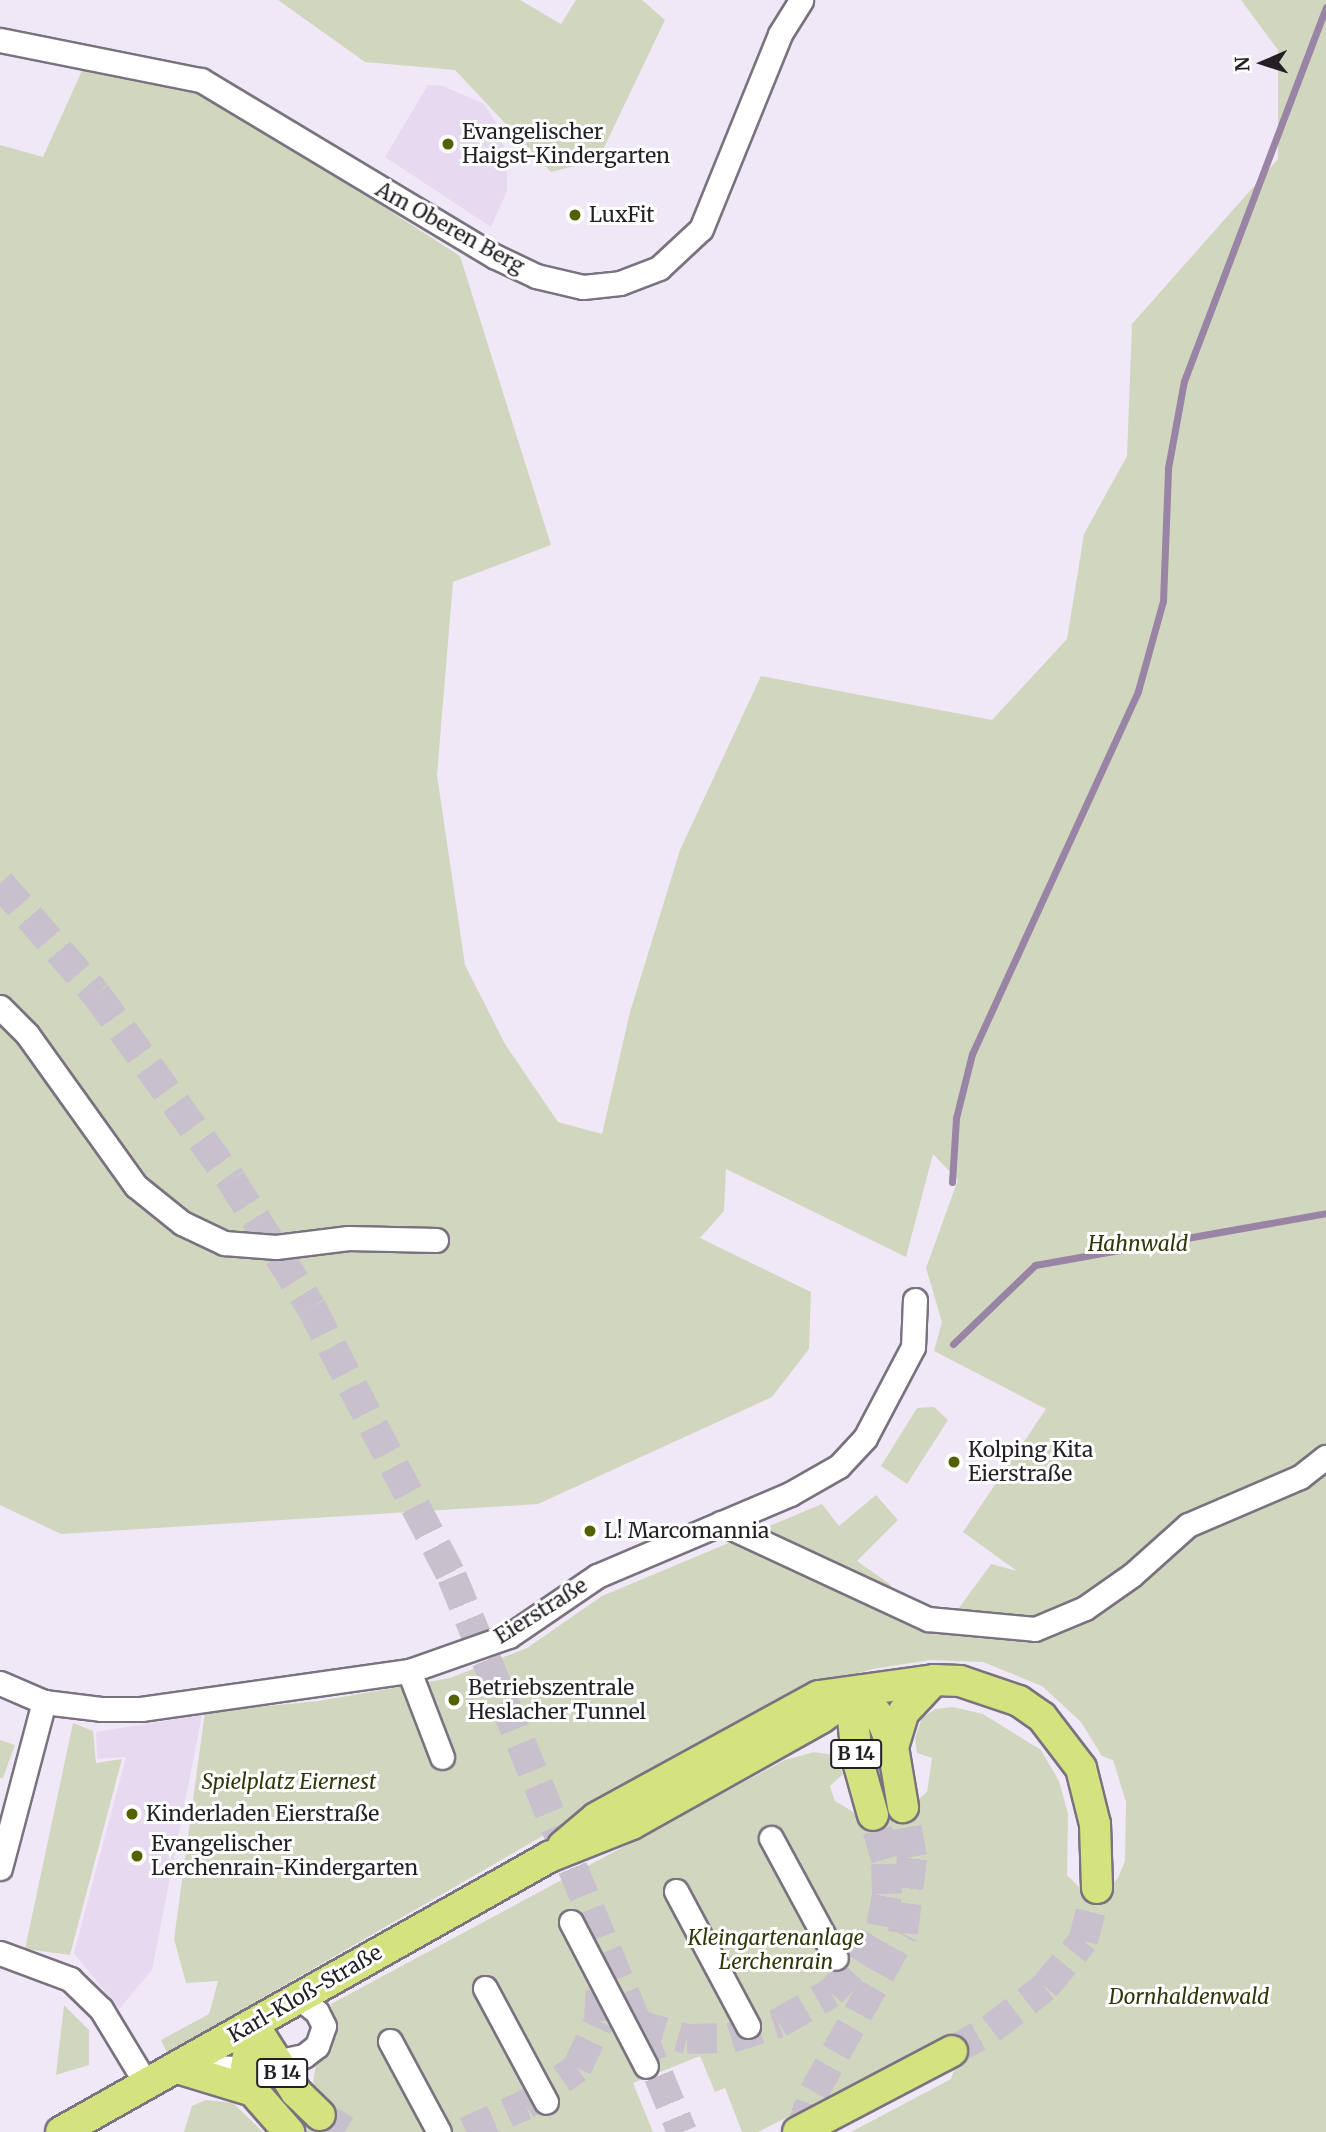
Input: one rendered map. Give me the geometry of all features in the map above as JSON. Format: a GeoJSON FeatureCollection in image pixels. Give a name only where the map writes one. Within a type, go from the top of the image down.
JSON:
{"type":"FeatureCollection","features":[{"type":"Feature","properties":{"kind":"main road","name":"Karl-Kloß-Straße"},"geometry":{"type":"LineString","coordinates":[[550,1857],[596,1818],[792,1708],[819,1696],[934,1680],[989,1688],[1019,1701],[1062,1740],[1082,1768],[1091,1796],[1097,1888]]}},
{"type":"Feature","properties":{"kind":"main road","name":"B 14"},"geometry":{"type":"LineString","coordinates":[[893,1747],[904,1712],[934,1680]]}},
{"type":"Feature","properties":{"kind":"main road","name":"Karl-Kloß-Straße"},"geometry":{"type":"LineString","coordinates":[[61,2132],[550,1857],[607,1838],[788,1737],[859,1691]]}},
{"type":"Feature","properties":{"kind":"main road","name":"B 14"},"geometry":{"type":"LineString","coordinates":[[859,1691],[882,1720],[893,1747],[903,1807]]}},
{"type":"Feature","properties":{"kind":"main road","name":"B 14"},"geometry":{"type":"LineString","coordinates":[[859,1691],[853,1719],[857,1758],[873,1815]]}},
{"type":"Feature","properties":{"kind":"main road","name":"B 14"},"geometry":{"type":"LineString","coordinates":[[788,1737],[820,1736],[838,1742],[857,1758]]}},
{"type":"Feature","properties":{"kind":"main road","name":"B 14"},"geometry":{"type":"LineString","coordinates":[[253,2024],[275,2063],[320,2115]]}},
{"type":"Feature","properties":{"kind":"main road","name":"B 14"},"geometry":{"type":"LineString","coordinates":[[253,2024],[250,2080],[289,2132]]}},
{"type":"Feature","properties":{"kind":"main road"},"geometry":{"type":"LineString","coordinates":[[798,2132],[952,2051]]}},
{"type":"Feature","properties":{"kind":"main road","name":"B 14"},"geometry":{"type":"LineString","coordinates":[[177,2068],[250,2080]]}},
{"type":"Feature","properties":{"kind":"street","name":"Am Oberen Berg"},"geometry":{"type":"LineString","coordinates":[[0,40],[201,80],[494,256],[536,276],[583,287],[620,284],[659,268],[701,229],[780,34],[801,0]]}},
{"type":"Feature","properties":{"kind":"street"},"geometry":{"type":"LineString","coordinates":[[0,1007],[27,1034],[136,1186],[181,1223],[224,1243],[276,1247],[348,1238],[436,1240]]}},
{"type":"Feature","properties":{"kind":"street","name":"Eierstraße"},"geometry":{"type":"LineString","coordinates":[[0,1683],[44,1702],[101,1709],[141,1709],[409,1671],[509,1636],[597,1576],[721,1524],[839,1466],[865,1438],[913,1347],[915,1300]]}},
{"type":"Feature","properties":{"kind":"street"},"geometry":{"type":"LineString","coordinates":[[721,1524],[928,1619],[1035,1629],[1085,1608],[1132,1575],[1188,1525],[1300,1477],[1326,1457]]}},
{"type":"Feature","properties":{"kind":"street"},"geometry":{"type":"LineString","coordinates":[[409,1671],[442,1757]]}},
{"type":"Feature","properties":{"kind":"street"},"geometry":{"type":"LineString","coordinates":[[0,1868],[4,1828],[44,1702]]}},
{"type":"Feature","properties":{"kind":"street"},"geometry":{"type":"LineString","coordinates":[[771,1838],[836,1958]]}},
{"type":"Feature","properties":{"kind":"street"},"geometry":{"type":"LineString","coordinates":[[676,1891],[748,2026]]}},
{"type":"Feature","properties":{"kind":"street"},"geometry":{"type":"LineString","coordinates":[[572,1922],[646,2066]]}},
{"type":"Feature","properties":{"kind":"street"},"geometry":{"type":"LineString","coordinates":[[0,1953],[69,1979],[101,2010],[132,2054],[147,2085]]}},
{"type":"Feature","properties":{"kind":"street"},"geometry":{"type":"LineString","coordinates":[[485,1988],[546,2102]]}},
{"type":"Feature","properties":{"kind":"street"},"geometry":{"type":"LineString","coordinates":[[250,2080],[275,2063],[304,2056],[317,2046],[324,2026],[317,2012],[299,1998]]}},
{"type":"Feature","properties":{"kind":"street"},"geometry":{"type":"LineString","coordinates":[[390,2041],[439,2132]]}},
{"type":"Feature","properties":{"kind":"shaded area","name":"Evangelischer Haigst-Kindergarten"},"geometry":{"type":"Polygon","coordinates":[[[428,85],[443,86],[484,104],[496,123],[507,156],[507,191],[491,227],[385,157],[428,85]]]}},
{"type":"Feature","properties":{"kind":"shaded area","name":"Evangelischer Lerchenrain-Kindergarten"},"geometry":{"type":"Polygon","coordinates":[[[202,1715],[152,1970],[119,2009],[74,1953],[126,1757],[97,1759],[96,1732],[202,1715]]]}},
{"type":"Feature","properties":{"kind":"green space"},"geometry":{"type":"Polygon","coordinates":[[[278,0],[520,0],[561,24],[576,0],[642,0],[665,20],[598,160],[551,172],[455,70],[365,62],[278,0]]]}},
{"type":"Feature","properties":{"kind":"green space"},"geometry":{"type":"Polygon","coordinates":[[[1241,0],[1326,0],[1326,2132],[851,2132],[951,2079],[958,2058],[939,2040],[758,2132],[742,2132],[725,2088],[715,2092],[700,2056],[633,2083],[653,2132],[300,2132],[329,2103],[313,2083],[316,2064],[328,2053],[334,2024],[331,2004],[785,1760],[814,1752],[833,1755],[843,1774],[830,1786],[835,1801],[862,1817],[888,1816],[906,1809],[927,1792],[932,1758],[917,1753],[915,1738],[922,1718],[935,1709],[953,1707],[983,1714],[1041,1750],[1059,1781],[1068,1814],[1067,1875],[1084,1892],[1108,1888],[1118,1878],[1125,1861],[1126,1802],[1113,1760],[1102,1756],[1081,1722],[1042,1686],[983,1662],[930,1660],[873,1669],[821,1683],[612,1796],[167,2053],[161,2040],[209,2014],[218,1981],[186,1983],[174,1939],[205,1712],[319,1701],[450,1678],[527,1648],[602,1596],[822,1504],[839,1526],[876,1495],[898,1520],[857,1561],[891,1585],[882,1611],[943,1630],[991,1564],[1017,1571],[963,1532],[1046,1409],[934,1351],[942,1322],[926,1268],[958,1180],[933,1154],[906,1257],[726,1169],[724,1211],[700,1238],[811,1292],[809,1349],[772,1397],[538,1504],[61,1534],[0,1505],[0,145],[43,157],[89,55],[175,73],[460,256],[551,545],[453,582],[437,775],[465,965],[505,1044],[558,1122],[602,1134],[630,1012],[680,850],[761,676],[992,720],[1067,639],[1084,534],[1127,456],[1132,324],[1278,159],[1278,50],[1241,0]]]}},
{"type":"Feature","properties":{"kind":"green space"},"geometry":{"type":"Polygon","coordinates":[[[934,1407],[948,1420],[907,1484],[881,1466],[917,1408],[934,1407]]]}},
{"type":"Feature","properties":{"kind":"green space"},"geometry":{"type":"Polygon","coordinates":[[[73,1723],[93,1731],[96,1763],[122,1759],[70,1955],[25,1949],[73,1723]]]}},
{"type":"Feature","properties":{"kind":"green space"},"geometry":{"type":"Polygon","coordinates":[[[868,1725],[893,1806],[882,1809],[864,1753],[868,1725]]]}},
{"type":"Feature","properties":{"kind":"green space"},"geometry":{"type":"Polygon","coordinates":[[[0,1740],[15,1745],[3,1778],[0,1778],[0,1740]]]}},
{"type":"Feature","properties":{"kind":"green space"},"geometry":{"type":"Polygon","coordinates":[[[64,2005],[89,2030],[89,2065],[56,2075],[64,2005]]]}},
{"type":"Feature","properties":{"kind":"green space"},"geometry":{"type":"Polygon","coordinates":[[[206,2100],[233,2103],[263,2132],[184,2132],[192,2106],[206,2100]]]}},
{"type":"Feature","properties":{"kind":"waterway"},"geometry":{"type":"LineString","coordinates":[[952,1182],[956,1118],[972,1054],[1138,691],[1163,601],[1168,468],[1184,381],[1326,7]]}},
{"type":"Feature","properties":{"kind":"waterway"},"geometry":{"type":"LineString","coordinates":[[953,1344],[1035,1265],[1326,1213]]}},
{"type":"Feature","properties":{"kind":"tunnel"},"geometry":{"type":"LineString","coordinates":[[0,883],[96,994],[231,1180],[311,1307],[452,1577],[682,2132]]}},
{"type":"Feature","properties":{"kind":"tunnel"},"geometry":{"type":"LineString","coordinates":[[800,2132],[814,2092],[903,1933],[912,1857],[903,1807]]}},
{"type":"Feature","properties":{"kind":"tunnel"},"geometry":{"type":"LineString","coordinates":[[635,2024],[687,2039],[731,2038],[779,2023],[831,1993],[859,1962],[881,1926],[887,1894],[886,1859],[873,1815]]}},
{"type":"Feature","properties":{"kind":"tunnel"},"geometry":{"type":"LineString","coordinates":[[952,2051],[991,2029],[1045,1987],[1083,1941],[1097,1888]]}},
{"type":"Feature","properties":{"kind":"tunnel"},"geometry":{"type":"LineString","coordinates":[[466,2132],[525,2105],[577,2068],[599,2021],[602,1962]]}},
{"type":"Feature","properties":{"kind":"tunnel"},"geometry":{"type":"LineString","coordinates":[[320,2115],[348,2132]]}},
{"type":"Feature","properties":{"kind":"place","name":"Evangelischer Haigst-Kindergarten"},"geometry":{"type":"Point","coordinates":[448,144]}},
{"type":"Feature","properties":{"kind":"place","name":"LuxFit"},"geometry":{"type":"Point","coordinates":[575,215]}},
{"type":"Feature","properties":{"kind":"place","name":"Kolping Kita Eierstraße"},"geometry":{"type":"Point","coordinates":[954,1462]}},
{"type":"Feature","properties":{"kind":"place","name":"L! Marcomannia"},"geometry":{"type":"Point","coordinates":[590,1531]}},
{"type":"Feature","properties":{"kind":"place","name":"Betriebszentrale Heslacher Tunnel"},"geometry":{"type":"Point","coordinates":[454,1700]}},
{"type":"Feature","properties":{"kind":"place","name":"Kinderladen Eierstraße"},"geometry":{"type":"Point","coordinates":[132,1814]}},
{"type":"Feature","properties":{"kind":"place","name":"Evangelischer Lerchenrain-Kindergarten"},"geometry":{"type":"Point","coordinates":[137,1856]}},
{"type":"Feature","properties":{"kind":"park label","name":"Hahnwald"},"geometry":{"type":"Point","coordinates":[1138,1244]}},
{"type":"Feature","properties":{"kind":"park label","name":"Spielplatz Eiernest"},"geometry":{"type":"Point","coordinates":[289,1782]}},
{"type":"Feature","properties":{"kind":"park label","name":"Kleingartenanlage Lerchenrain"},"geometry":{"type":"Point","coordinates":[776,1950]}},
{"type":"Feature","properties":{"kind":"park label","name":"Dornhaldenwald"},"geometry":{"type":"Point","coordinates":[1189,1997]}}]}
